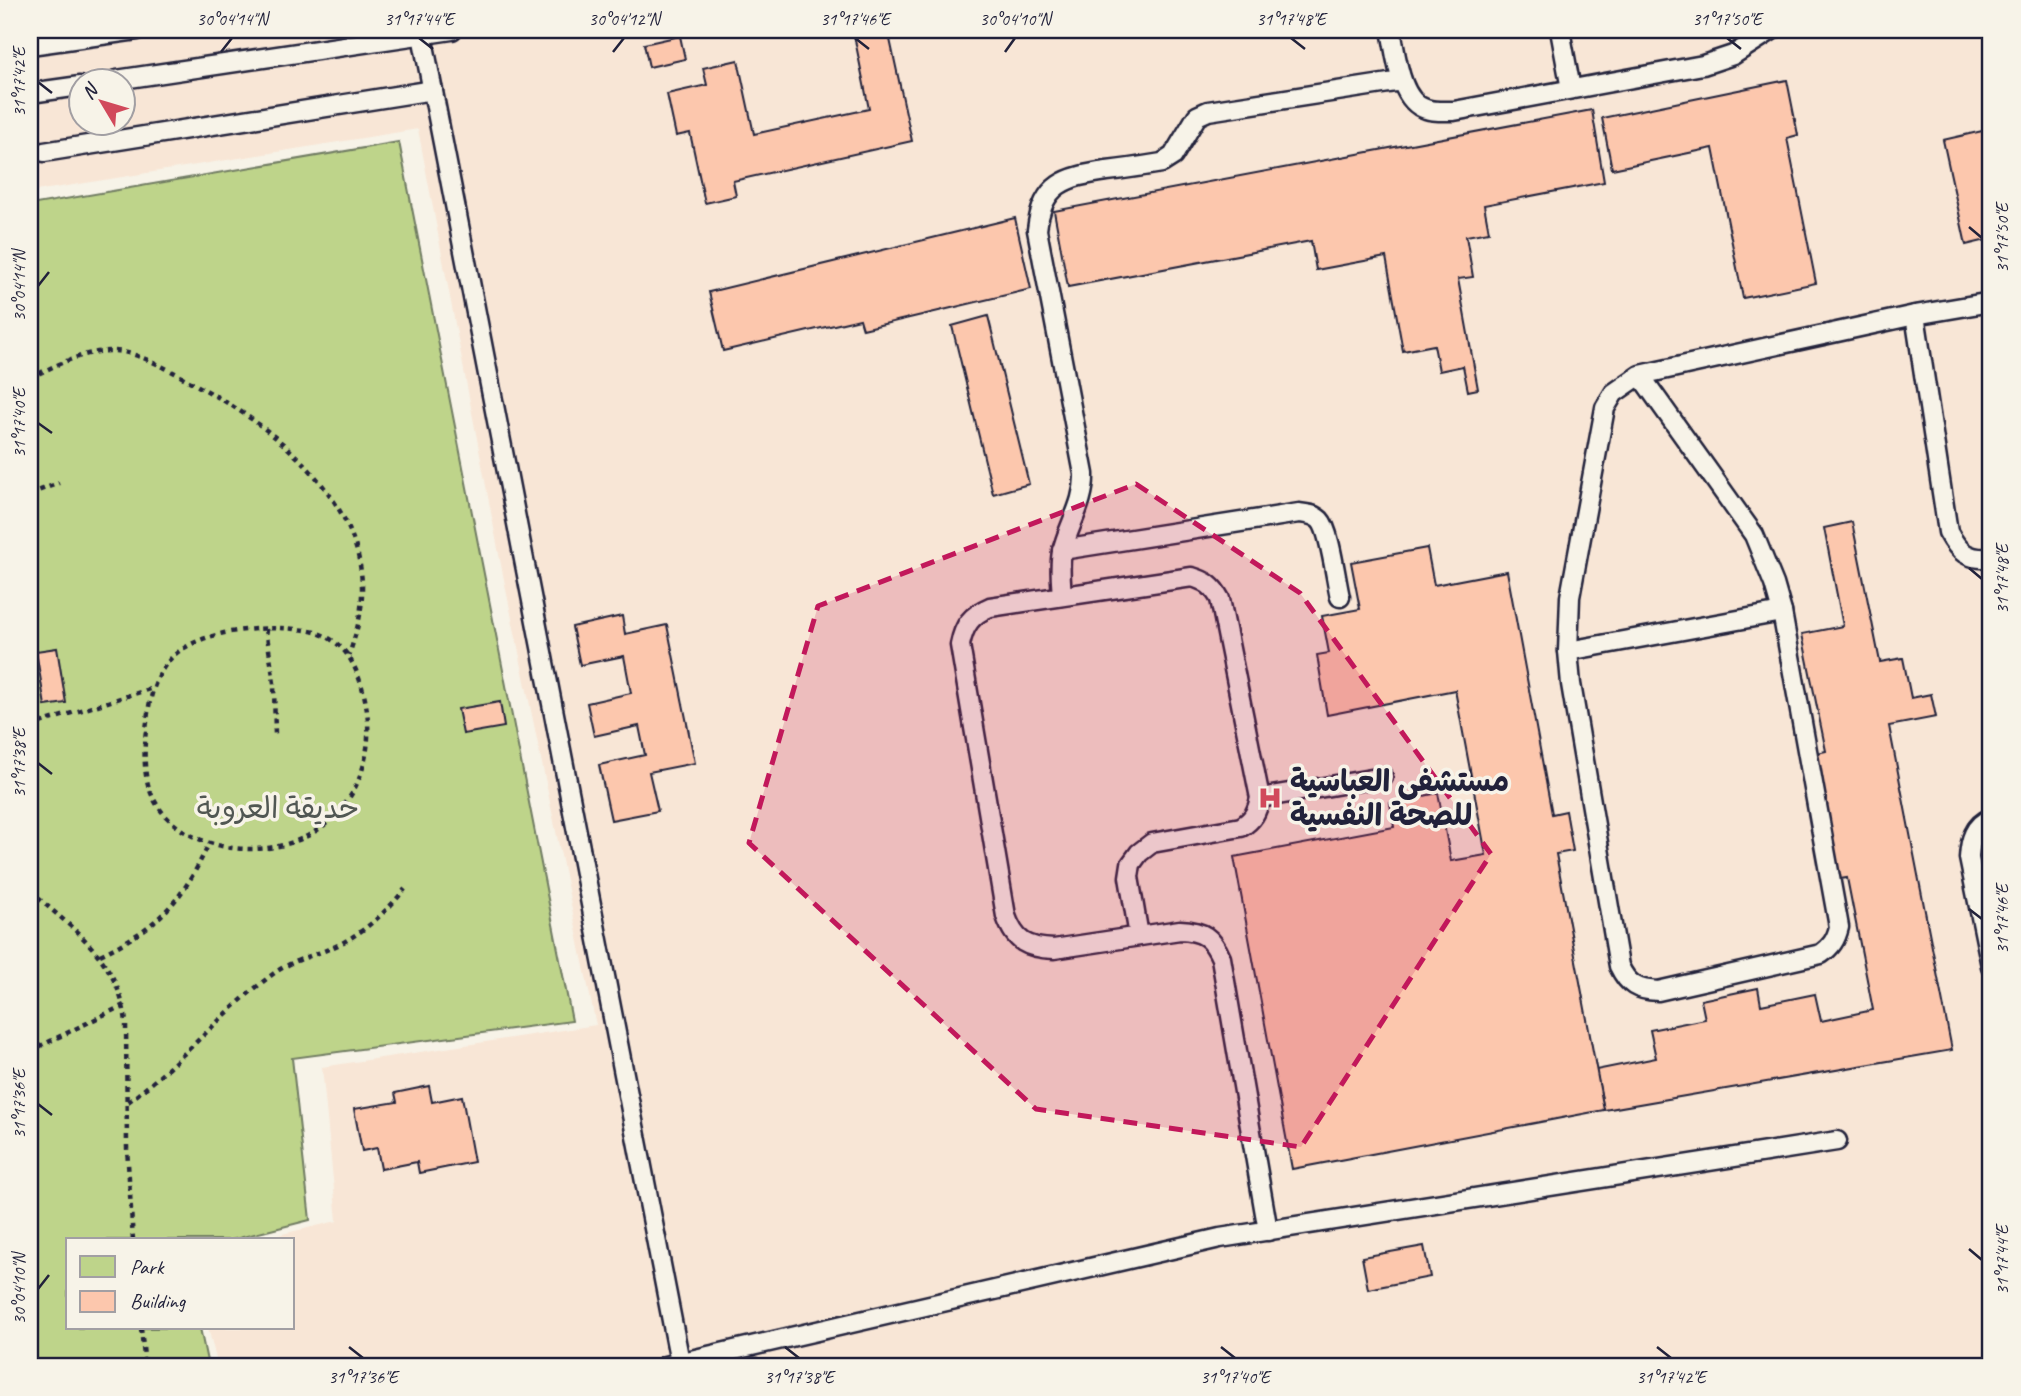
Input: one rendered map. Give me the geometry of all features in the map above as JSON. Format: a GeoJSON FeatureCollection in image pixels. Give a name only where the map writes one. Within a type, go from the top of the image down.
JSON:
{"type":"FeatureCollection","features":[{"type":"Feature","properties":{"kind":"lane"},"geometry":{"type":"LineString","coordinates":[[30,45],[137,30]]}},
{"type":"Feature","properties":{"kind":"lane"},"geometry":{"type":"LineString","coordinates":[[136,77],[452,30]]}},
{"type":"Feature","properties":{"kind":"lane"},"geometry":{"type":"LineString","coordinates":[[1391,30],[1402,81],[1409,97],[1422,108],[1436,111],[1454,111],[1703,65],[1733,55],[1772,30]]}},
{"type":"Feature","properties":{"kind":"lane"},"geometry":{"type":"LineString","coordinates":[[1560,30],[1571,89]]}},
{"type":"Feature","properties":{"kind":"lane"},"geometry":{"type":"LineString","coordinates":[[422,35],[672,1364],[1168,1249],[1837,1141]]}},
{"type":"Feature","properties":{"kind":"lane"},"geometry":{"type":"LineString","coordinates":[[1062,596],[1062,550],[1082,498],[1084,474],[1037,230],[1039,213],[1046,196],[1058,183],[1079,175],[1162,163],[1173,156],[1197,116],[1208,111],[1402,81]]}},
{"type":"Feature","properties":{"kind":"lane"},"geometry":{"type":"LineString","coordinates":[[30,93],[66,88]]}},
{"type":"Feature","properties":{"kind":"lane"},"geometry":{"type":"LineString","coordinates":[[44,152],[433,90]]}},
{"type":"Feature","properties":{"kind":"lane"},"geometry":{"type":"LineString","coordinates":[[1640,375],[1754,535],[1774,584],[1782,612],[1839,927],[1830,947],[1821,954],[1658,991],[1634,986],[1619,966],[1571,684],[1568,651],[1574,570],[1605,408],[1614,393],[1640,375],[1915,315],[1991,302]]}},
{"type":"Feature","properties":{"kind":"lane"},"geometry":{"type":"LineString","coordinates":[[1915,315],[1948,532],[1957,548],[1970,556],[1991,558]]}},
{"type":"Feature","properties":{"kind":"lane"},"geometry":{"type":"LineString","coordinates":[[1062,550],[1299,513],[1311,514],[1322,522],[1326,533],[1340,597]]}},
{"type":"Feature","properties":{"kind":"lane"},"geometry":{"type":"LineString","coordinates":[[1139,936],[1129,877],[1131,864],[1139,853],[1152,843],[1241,827],[1250,821],[1257,811],[1260,798],[1220,599],[1215,589],[1203,580],[1192,577],[990,607],[967,622],[960,645],[1006,916],[1011,932],[1022,942],[1035,948],[1054,949],[1180,930],[1194,930],[1216,945],[1221,958],[1268,1231]]}},
{"type":"Feature","properties":{"kind":"lane"},"geometry":{"type":"LineString","coordinates":[[1568,651],[1782,612]]}},
{"type":"Feature","properties":{"kind":"lane"},"geometry":{"type":"LineString","coordinates":[[1260,798],[1383,777]]}},
{"type":"Feature","properties":{"kind":"lane"},"geometry":{"type":"LineString","coordinates":[[1991,818],[1975,831],[1969,858],[1991,966]]}},
{"type":"Feature","properties":{"kind":"path"},"geometry":{"type":"LineString","coordinates":[[30,378],[64,362],[100,352],[117,351],[134,355],[215,394],[283,444],[311,471],[334,501],[349,528],[356,549],[362,592],[359,624],[349,654]]}},
{"type":"Feature","properties":{"kind":"path"},"geometry":{"type":"LineString","coordinates":[[30,495],[59,483]]}},
{"type":"Feature","properties":{"kind":"path"},"geometry":{"type":"LineString","coordinates":[[266,629],[274,683],[275,737]]}},
{"type":"Feature","properties":{"kind":"path"},"geometry":{"type":"LineString","coordinates":[[266,629],[314,632],[325,636],[349,654],[365,699],[367,754],[359,783],[343,807],[322,828],[296,842],[267,848],[229,847],[188,835],[162,813],[148,783],[145,739],[154,688],[162,670],[176,653],[214,635],[266,629]]}},
{"type":"Feature","properties":{"kind":"path"},"geometry":{"type":"LineString","coordinates":[[30,726],[154,688]]}},
{"type":"Feature","properties":{"kind":"path"},"geometry":{"type":"LineString","coordinates":[[100,956],[128,942],[154,923],[177,899],[195,873],[209,843]]}},
{"type":"Feature","properties":{"kind":"path"},"geometry":{"type":"LineString","coordinates":[[128,1102],[172,1066],[212,1026],[264,981],[286,965],[360,932],[382,914],[405,889]]}},
{"type":"Feature","properties":{"kind":"path"},"geometry":{"type":"LineString","coordinates":[[30,891],[100,956],[124,1005],[127,1148],[133,1238]]}},
{"type":"Feature","properties":{"kind":"path"},"geometry":{"type":"LineString","coordinates":[[30,1051],[124,1005]]}},
{"type":"Feature","properties":{"kind":"path"},"geometry":{"type":"LineString","coordinates":[[141,1330],[145,1366]]}},
{"type":"Feature","properties":{"kind":"highlighted area"},"geometry":{"type":"Polygon","coordinates":[[[1136,484],[1300,593],[1491,854],[1301,1147],[1036,1109],[749,843],[818,606],[1136,484]]]}},
{"type":"Feature","properties":{"kind":"shaded area","name":"مستشفى العباسية للصحة النفسية"},"geometry":{"type":"Polygon","coordinates":[[[30,30],[1991,30],[1991,1366],[218,1366],[209,1330],[294,1330],[294,1238],[265,1238],[337,1221],[322,1067],[596,1025],[502,570],[418,129],[30,192],[30,30]]]}},
{"type":"Feature","properties":{"kind":"green space","name":"حديقة العروبة"},"geometry":{"type":"Polygon","coordinates":[[[399,142],[572,1021],[292,1058],[310,1220],[239,1238],[66,1238],[66,1330],[200,1330],[208,1366],[30,1366],[30,205],[399,142]]]}},
{"type":"Feature","properties":{"kind":"building"},"geometry":{"type":"Polygon","coordinates":[[[853,30],[888,30],[912,141],[733,181],[736,196],[705,203],[690,133],[676,136],[667,94],[707,85],[703,68],[738,60],[754,134],[869,109],[853,30]]]}},
{"type":"Feature","properties":{"kind":"building"},"geometry":{"type":"Polygon","coordinates":[[[680,36],[685,59],[649,67],[644,44],[680,36]]]}},
{"type":"Feature","properties":{"kind":"building"},"geometry":{"type":"Polygon","coordinates":[[[1787,80],[1798,135],[1787,138],[1816,283],[1743,298],[1713,148],[1612,169],[1602,118],[1787,80]]]}},
{"type":"Feature","properties":{"kind":"building"},"geometry":{"type":"Polygon","coordinates":[[[1592,110],[1604,182],[1484,205],[1489,232],[1466,236],[1473,277],[1458,279],[1478,389],[1468,391],[1463,366],[1439,371],[1434,345],[1403,351],[1386,257],[1316,270],[1311,241],[1068,287],[1054,211],[1592,110]]]}},
{"type":"Feature","properties":{"kind":"building"},"geometry":{"type":"Polygon","coordinates":[[[1991,129],[1991,239],[1966,245],[1943,140],[1991,129]]]}},
{"type":"Feature","properties":{"kind":"building"},"geometry":{"type":"Polygon","coordinates":[[[1015,218],[1031,289],[863,329],[860,319],[723,351],[709,292],[1015,218]]]}},
{"type":"Feature","properties":{"kind":"building"},"geometry":{"type":"Polygon","coordinates":[[[988,316],[1029,484],[993,494],[952,326],[988,316]]]}},
{"type":"Feature","properties":{"kind":"building"},"geometry":{"type":"Polygon","coordinates":[[[1852,522],[1880,662],[1903,658],[1911,698],[1931,694],[1936,717],[1889,726],[1952,1050],[1604,1110],[1596,1070],[1656,1058],[1650,1030],[1705,1019],[1701,1000],[1758,988],[1761,1005],[1815,994],[1821,1021],[1873,1010],[1847,878],[1834,880],[1809,755],[1826,751],[1802,634],[1843,626],[1824,528],[1852,522]]]}},
{"type":"Feature","properties":{"kind":"building"},"geometry":{"type":"Polygon","coordinates":[[[1427,548],[1434,585],[1507,571],[1552,814],[1566,811],[1573,851],[1556,854],[1604,1110],[1292,1169],[1234,857],[1394,827],[1390,803],[1438,793],[1451,861],[1486,855],[1455,690],[1327,715],[1317,655],[1329,653],[1322,616],[1360,609],[1351,562],[1427,548]]]}},
{"type":"Feature","properties":{"kind":"building"},"geometry":{"type":"Polygon","coordinates":[[[622,616],[625,634],[667,625],[695,763],[649,772],[658,811],[611,820],[599,765],[645,755],[639,726],[594,736],[587,703],[631,693],[624,656],[580,665],[572,627],[622,616]]]}},
{"type":"Feature","properties":{"kind":"building"},"geometry":{"type":"Polygon","coordinates":[[[57,648],[66,703],[45,706],[36,651],[57,648]]]}},
{"type":"Feature","properties":{"kind":"building"},"geometry":{"type":"Polygon","coordinates":[[[500,702],[504,727],[463,734],[458,709],[500,702]]]}},
{"type":"Feature","properties":{"kind":"building"},"geometry":{"type":"Polygon","coordinates":[[[429,1086],[432,1102],[462,1096],[474,1162],[419,1173],[417,1162],[381,1169],[377,1148],[362,1151],[354,1109],[397,1102],[395,1093],[429,1086]]]}},
{"type":"Feature","properties":{"kind":"building"},"geometry":{"type":"Polygon","coordinates":[[[1424,1246],[1430,1277],[1368,1289],[1362,1257],[1424,1246]]]}},
{"type":"Feature","properties":{"kind":"place","name":"مستشفى العباسية للصحة النفسية"},"geometry":{"type":"Point","coordinates":[1270,798]}}]}
